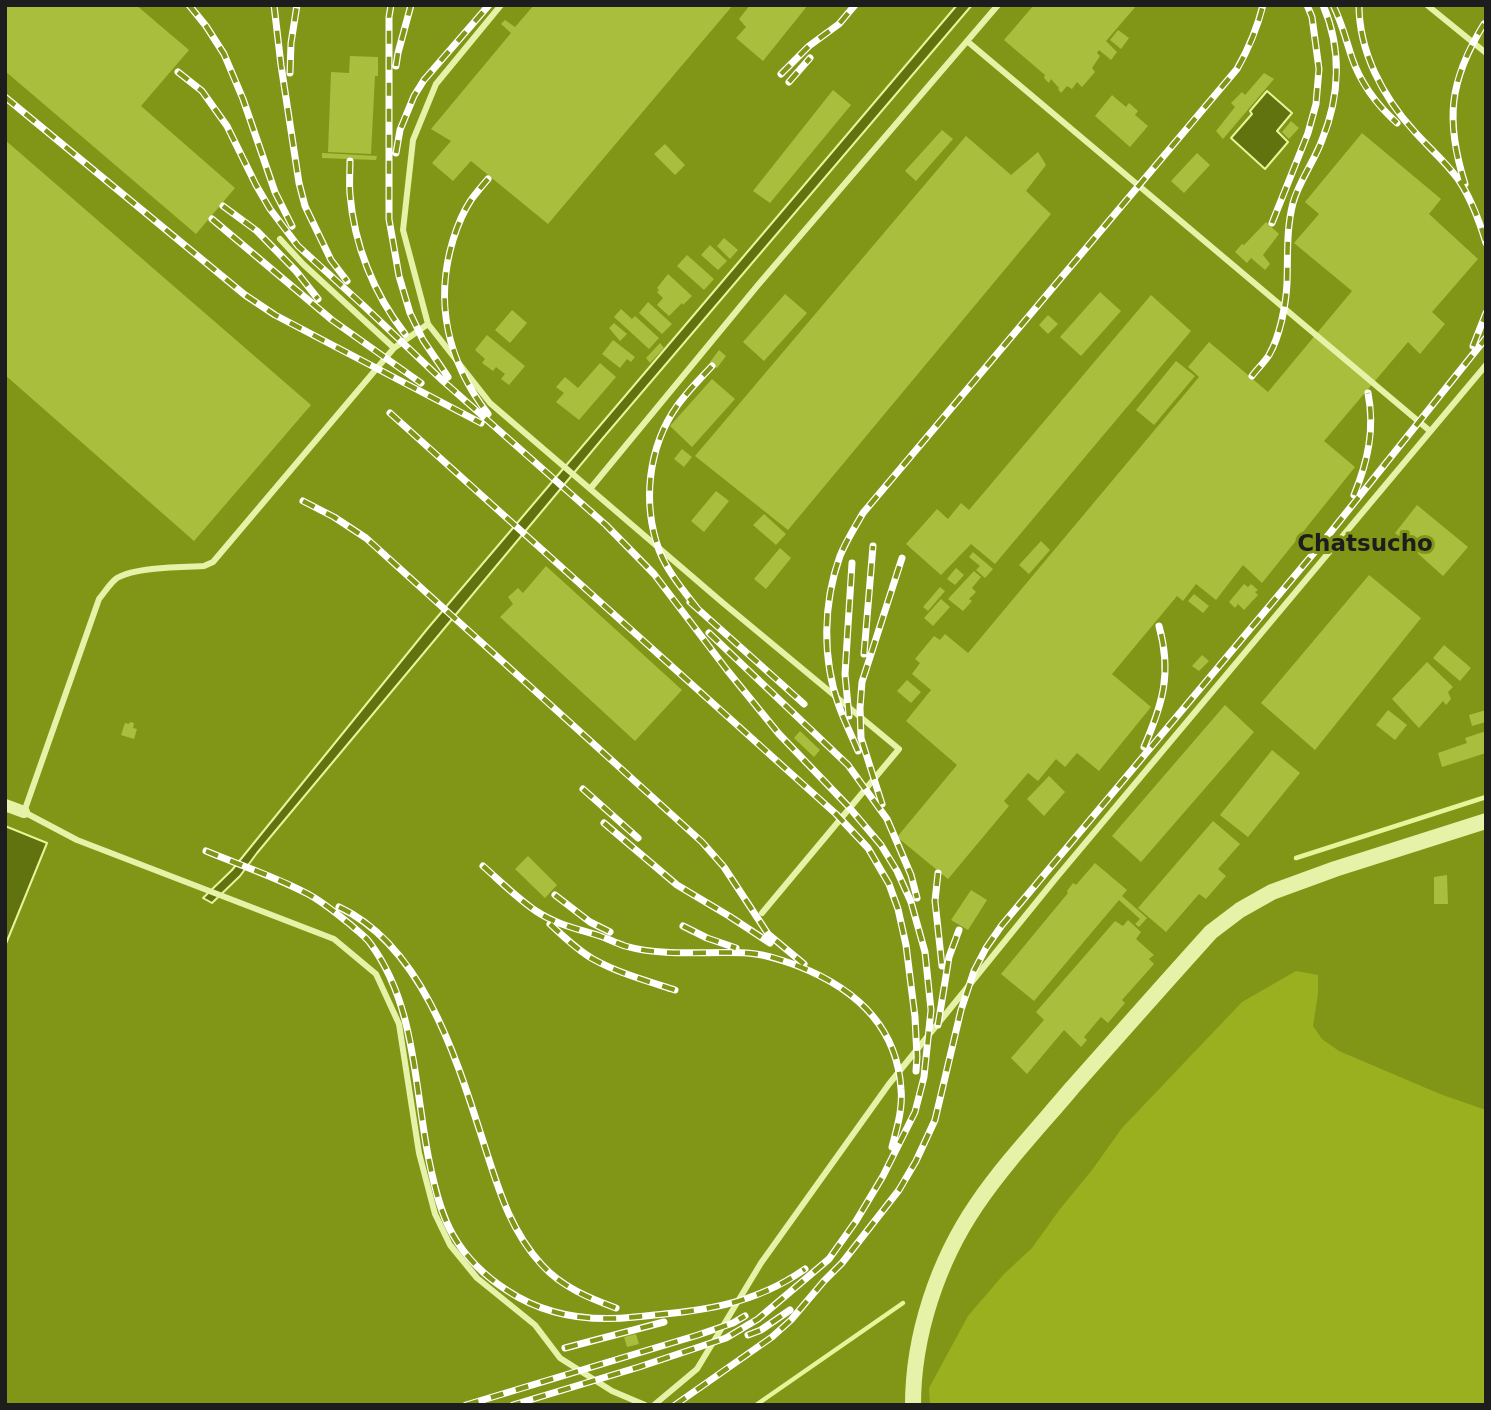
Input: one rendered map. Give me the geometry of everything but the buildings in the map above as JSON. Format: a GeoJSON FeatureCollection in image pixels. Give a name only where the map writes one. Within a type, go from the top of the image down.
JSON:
{"type":"FeatureCollection","features":[{"type":"Feature","properties":{"kind":"street"},"geometry":{"type":"LineString","coordinates":[[5,805],[24,812]]}},
{"type":"Feature","properties":{"kind":"street"},"geometry":{"type":"LineString","coordinates":[[913,1405],[918,1350],[931,1299],[943,1264],[976,1205],[1025,1143],[1210,933],[1240,909],[1272,892],[1486,821]]}},
{"type":"Feature","properties":{"kind":"lane"},"geometry":{"type":"LineString","coordinates":[[501,5],[436,84],[413,140],[403,230],[428,324],[489,403],[899,749],[762,913]]}},
{"type":"Feature","properties":{"kind":"lane"},"geometry":{"type":"LineString","coordinates":[[590,489],[758,285],[998,5]]}},
{"type":"Feature","properties":{"kind":"lane"},"geometry":{"type":"LineString","coordinates":[[1427,5],[1486,53]]}},
{"type":"Feature","properties":{"kind":"lane"},"geometry":{"type":"LineString","coordinates":[[967,41],[1430,431]]}},
{"type":"Feature","properties":{"kind":"lane"},"geometry":{"type":"LineString","coordinates":[[280,239],[303,264],[394,348]]}},
{"type":"Feature","properties":{"kind":"lane"},"geometry":{"type":"LineString","coordinates":[[428,324],[394,348],[213,562],[204,566],[132,572],[108,587],[99,599],[24,812],[77,840],[334,939],[376,974],[398,1024],[419,1153],[435,1214],[450,1245],[477,1278],[535,1325],[560,1358],[612,1391],[645,1405]]}},
{"type":"Feature","properties":{"kind":"lane"},"geometry":{"type":"LineString","coordinates":[[654,1405],[697,1369],[761,1264],[889,1084],[1056,878],[1486,365]]}},
{"type":"Feature","properties":{"kind":"shaded area"},"geometry":{"type":"Polygon","coordinates":[[[957,5],[972,5],[603,438],[240,876],[212,903],[203,898],[232,870],[428,628],[957,5]]]}},
{"type":"Feature","properties":{"kind":"shaded area"},"geometry":{"type":"Polygon","coordinates":[[[1267,91],[1292,113],[1277,131],[1288,142],[1265,169],[1231,138],[1267,91]]]}},
{"type":"Feature","properties":{"kind":"shaded area"},"geometry":{"type":"Polygon","coordinates":[[[5,826],[47,843],[5,946],[5,826]]]}},
{"type":"Feature","properties":{"kind":"shaded area"},"geometry":{"type":"Polygon","coordinates":[[[1296,971],[1318,975],[1313,1026],[1322,1039],[1339,1051],[1440,1094],[1486,1110],[1486,1405],[930,1405],[929,1388],[968,1316],[1004,1274],[1032,1248],[1122,1128],[1242,1002],[1296,971]]]}},
{"type":"Feature","properties":{"kind":"waterway"},"geometry":{"type":"LineString","coordinates":[[1296,858],[1486,797]]}},
{"type":"Feature","properties":{"kind":"waterway"},"geometry":{"type":"LineString","coordinates":[[756,1405],[903,1303]]}},
{"type":"Feature","properties":{"kind":"railway"},"geometry":{"type":"LineString","coordinates":[[189,5],[224,54],[243,99],[275,192],[292,226]]}},
{"type":"Feature","properties":{"kind":"railway"},"geometry":{"type":"LineString","coordinates":[[274,5],[299,183],[305,206],[331,260],[347,281]]}},
{"type":"Feature","properties":{"kind":"railway"},"geometry":{"type":"LineString","coordinates":[[290,73],[297,5]]}},
{"type":"Feature","properties":{"kind":"railway"},"geometry":{"type":"LineString","coordinates":[[391,5],[389,219],[399,276],[410,313],[423,340],[448,377]]}},
{"type":"Feature","properties":{"kind":"railway"},"geometry":{"type":"LineString","coordinates":[[396,66],[411,5]]}},
{"type":"Feature","properties":{"kind":"railway"},"geometry":{"type":"LineString","coordinates":[[396,153],[400,130],[424,80],[489,5]]}},
{"type":"Feature","properties":{"kind":"railway"},"geometry":{"type":"LineString","coordinates":[[781,74],[809,46],[839,24],[855,5]]}},
{"type":"Feature","properties":{"kind":"railway"},"geometry":{"type":"LineString","coordinates":[[858,751],[833,688],[827,650],[830,593],[834,574],[848,539],[863,513],[1237,69],[1252,38],[1263,5]]}},
{"type":"Feature","properties":{"kind":"railway"},"geometry":{"type":"LineString","coordinates":[[1272,223],[1308,133],[1316,104],[1319,69],[1312,17],[1307,5]]}},
{"type":"Feature","properties":{"kind":"railway"},"geometry":{"type":"LineString","coordinates":[[1252,376],[1269,355],[1279,330],[1286,292],[1288,233],[1293,203],[1319,148],[1332,107],[1336,55],[1323,5]]}},
{"type":"Feature","properties":{"kind":"railway"},"geometry":{"type":"LineString","coordinates":[[1333,5],[1360,77],[1376,101],[1397,123]]}},
{"type":"Feature","properties":{"kind":"railway"},"geometry":{"type":"LineString","coordinates":[[1359,5],[1363,40],[1383,89],[1403,118],[1458,179],[1467,194],[1486,243]]}},
{"type":"Feature","properties":{"kind":"railway"},"geometry":{"type":"LineString","coordinates":[[1465,184],[1455,140],[1454,101],[1463,64],[1484,24]]}},
{"type":"Feature","properties":{"kind":"railway"},"geometry":{"type":"LineString","coordinates":[[789,82],[810,58]]}},
{"type":"Feature","properties":{"kind":"railway"},"geometry":{"type":"LineString","coordinates":[[178,72],[202,91],[227,126],[270,209],[298,246],[443,381],[606,525],[654,574],[779,734],[881,845],[911,902],[925,952],[931,1010],[924,1077],[915,1112],[883,1176],[829,1259],[758,1319],[726,1338],[513,1405]]}},
{"type":"Feature","properties":{"kind":"railway"},"geometry":{"type":"LineString","coordinates":[[5,97],[245,295],[275,315],[481,423]]}},
{"type":"Feature","properties":{"kind":"railway"},"geometry":{"type":"LineString","coordinates":[[350,161],[352,213],[361,250],[375,286],[405,334]]}},
{"type":"Feature","properties":{"kind":"railway"},"geometry":{"type":"LineString","coordinates":[[488,179],[465,209],[458,225],[447,263],[445,286],[445,309],[454,353],[474,394],[488,414]]}},
{"type":"Feature","properties":{"kind":"railway"},"geometry":{"type":"LineString","coordinates":[[223,206],[257,231],[296,271],[318,299]]}},
{"type":"Feature","properties":{"kind":"railway"},"geometry":{"type":"LineString","coordinates":[[212,219],[332,320],[421,383]]}},
{"type":"Feature","properties":{"kind":"railway"},"geometry":{"type":"LineString","coordinates":[[1473,346],[1486,313]]}},
{"type":"Feature","properties":{"kind":"railway"},"geometry":{"type":"LineString","coordinates":[[675,1405],[772,1337],[791,1320],[842,1263],[899,1190],[935,1120],[961,1010],[974,971],[986,948],[1002,925],[1318,548],[1486,338]]}},
{"type":"Feature","properties":{"kind":"railway"},"geometry":{"type":"LineString","coordinates":[[697,608],[671,573],[659,550],[651,513],[651,476],[654,457],[667,422],[681,401],[712,366]]}},
{"type":"Feature","properties":{"kind":"railway"},"geometry":{"type":"LineString","coordinates":[[1354,495],[1369,445],[1371,419],[1368,393]]}},
{"type":"Feature","properties":{"kind":"railway"},"geometry":{"type":"LineString","coordinates":[[390,413],[836,814],[868,848],[889,884],[906,945],[915,1017],[916,1071]]}},
{"type":"Feature","properties":{"kind":"railway"},"geometry":{"type":"LineString","coordinates":[[303,501],[366,538],[702,842],[724,867],[768,934],[804,964]]}},
{"type":"Feature","properties":{"kind":"railway"},"geometry":{"type":"LineString","coordinates":[[864,654],[873,546]]}},
{"type":"Feature","properties":{"kind":"railway"},"geometry":{"type":"LineString","coordinates":[[882,804],[861,738],[862,682],[902,558]]}},
{"type":"Feature","properties":{"kind":"railway"},"geometry":{"type":"LineString","coordinates":[[849,716],[845,674],[852,563]]}},
{"type":"Feature","properties":{"kind":"railway"},"geometry":{"type":"LineString","coordinates":[[690,602],[804,704]]}},
{"type":"Feature","properties":{"kind":"railway"},"geometry":{"type":"LineString","coordinates":[[1144,747],[1164,688],[1165,659],[1159,626]]}},
{"type":"Feature","properties":{"kind":"railway"},"geometry":{"type":"LineString","coordinates":[[709,633],[848,765],[887,819],[911,875],[917,898]]}},
{"type":"Feature","properties":{"kind":"railway"},"geometry":{"type":"LineString","coordinates":[[583,789],[638,838]]}},
{"type":"Feature","properties":{"kind":"railway"},"geometry":{"type":"LineString","coordinates":[[604,823],[677,885],[770,943]]}},
{"type":"Feature","properties":{"kind":"railway"},"geometry":{"type":"LineString","coordinates":[[206,851],[308,894],[325,904],[370,943],[397,994],[405,1021],[430,1165],[442,1210],[453,1235],[464,1251],[500,1286],[523,1300],[553,1312],[602,1319],[681,1312],[723,1305],[765,1292],[805,1269]]}},
{"type":"Feature","properties":{"kind":"railway"},"geometry":{"type":"LineString","coordinates":[[483,866],[543,916],[625,946],[670,953],[760,955],[798,966],[837,986],[869,1012],[891,1046],[898,1066],[901,1096],[892,1147]]}},
{"type":"Feature","properties":{"kind":"railway"},"geometry":{"type":"LineString","coordinates":[[938,873],[935,901],[942,966]]}},
{"type":"Feature","properties":{"kind":"railway"},"geometry":{"type":"LineString","coordinates":[[555,895],[590,922],[610,932]]}},
{"type":"Feature","properties":{"kind":"railway"},"geometry":{"type":"LineString","coordinates":[[339,907],[368,925],[393,949],[415,977],[433,1008],[461,1076],[506,1207],[521,1237],[542,1265],[567,1286],[616,1308]]}},
{"type":"Feature","properties":{"kind":"railway"},"geometry":{"type":"LineString","coordinates":[[550,924],[593,959],[623,973],[675,990]]}},
{"type":"Feature","properties":{"kind":"railway"},"geometry":{"type":"LineString","coordinates":[[683,926],[736,948]]}},
{"type":"Feature","properties":{"kind":"railway"},"geometry":{"type":"LineString","coordinates":[[938,1025],[949,957],[959,930]]}},
{"type":"Feature","properties":{"kind":"railway"},"geometry":{"type":"LineString","coordinates":[[748,1335],[761,1330],[790,1310]]}},
{"type":"Feature","properties":{"kind":"railway"},"geometry":{"type":"LineString","coordinates":[[466,1405],[698,1335],[745,1316]]}},
{"type":"Feature","properties":{"kind":"railway"},"geometry":{"type":"LineString","coordinates":[[565,1348],[664,1322]]}},
{"type":"Feature","properties":{"kind":"district","name":"Chatsucho"},"geometry":{"type":"Point","coordinates":[1365,545]}}]}
